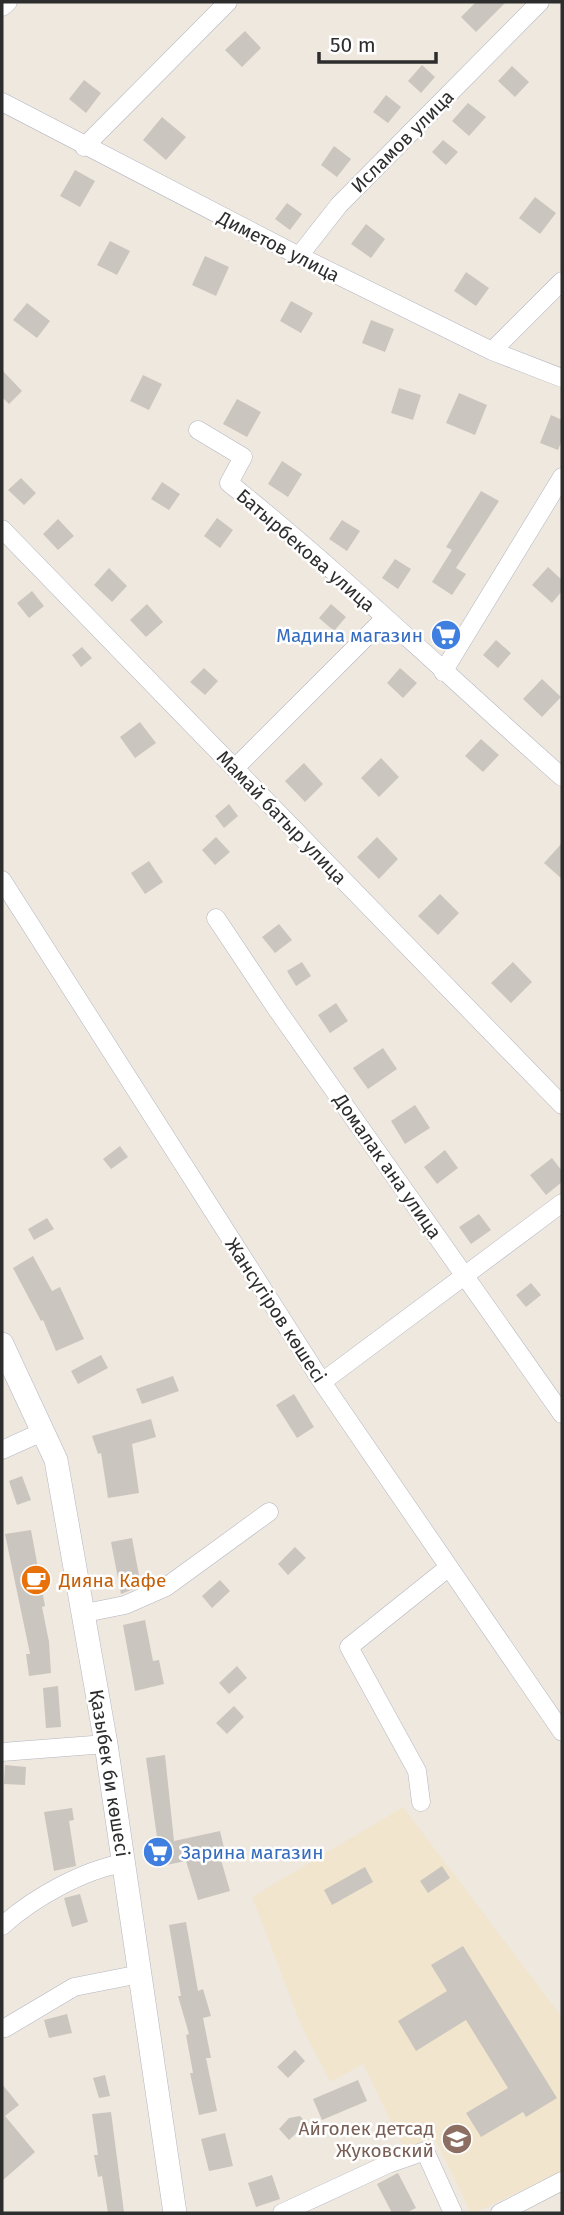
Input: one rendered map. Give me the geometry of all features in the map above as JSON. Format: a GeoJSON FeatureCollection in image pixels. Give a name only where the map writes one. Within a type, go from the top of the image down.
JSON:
{"type":"FeatureCollection","features":[{"type":"Feature","properties":{"kind":"main road","name":"Қазыбек би көшесі"},"geometry":{"type":"LineString","coordinates":[[2,1344],[56,1460],[106,1744],[174,2213]]}},
{"type":"Feature","properties":{"kind":"street"},"geometry":{"type":"LineString","coordinates":[[2,7],[8,2]]}},
{"type":"Feature","properties":{"kind":"street"},"geometry":{"type":"LineString","coordinates":[[84,147],[228,2]]}},
{"type":"Feature","properties":{"kind":"street","name":"Исламов улица"},"geometry":{"type":"LineString","coordinates":[[299,256],[339,205],[540,2]]}},
{"type":"Feature","properties":{"kind":"street","name":"Диметов улица"},"geometry":{"type":"LineString","coordinates":[[2,102],[84,147],[299,256],[492,351],[562,378]]}},
{"type":"Feature","properties":{"kind":"street"},"geometry":{"type":"LineString","coordinates":[[492,351],[562,281]]}},
{"type":"Feature","properties":{"kind":"street","name":"Батырбекова улица"},"geometry":{"type":"LineString","coordinates":[[198,430],[243,457],[229,483],[339,574],[384,619],[562,777]]}},
{"type":"Feature","properties":{"kind":"street"},"geometry":{"type":"LineString","coordinates":[[443,672],[562,477]]}},
{"type":"Feature","properties":{"kind":"street","name":"Мамай батыр улица"},"geometry":{"type":"LineString","coordinates":[[2,529],[562,1105]]}},
{"type":"Feature","properties":{"kind":"street"},"geometry":{"type":"LineString","coordinates":[[235,768],[384,619]]}},
{"type":"Feature","properties":{"kind":"street","name":"Жансүгіров көшесі"},"geometry":{"type":"LineString","coordinates":[[2,880],[322,1382],[562,1732]]}},
{"type":"Feature","properties":{"kind":"street","name":"Домалак ана улица"},"geometry":{"type":"LineString","coordinates":[[216,918],[276,1008],[562,1414]]}},
{"type":"Feature","properties":{"kind":"street"},"geometry":{"type":"LineString","coordinates":[[322,1382],[562,1203]]}},
{"type":"Feature","properties":{"kind":"street"},"geometry":{"type":"LineString","coordinates":[[2,1450],[42,1432]]}},
{"type":"Feature","properties":{"kind":"street"},"geometry":{"type":"LineString","coordinates":[[85,1613],[125,1605],[166,1587],[270,1512]]}},
{"type":"Feature","properties":{"kind":"street"},"geometry":{"type":"LineString","coordinates":[[421,1802],[417,1772],[349,1647],[449,1567]]}},
{"type":"Feature","properties":{"kind":"street"},"geometry":{"type":"LineString","coordinates":[[2,1752],[106,1744]]}},
{"type":"Feature","properties":{"kind":"street"},"geometry":{"type":"LineString","coordinates":[[2,1926],[28,1906],[79,1875],[124,1863]]}},
{"type":"Feature","properties":{"kind":"street"},"geometry":{"type":"LineString","coordinates":[[5,2028],[74,1987],[140,1974]]}},
{"type":"Feature","properties":{"kind":"street"},"geometry":{"type":"LineString","coordinates":[[282,2213],[388,2164],[425,2151],[453,2213]]}},
{"type":"Feature","properties":{"kind":"street"},"geometry":{"type":"LineString","coordinates":[[500,2213],[562,2181]]}},
{"type":"Feature","properties":{"kind":"shaded area"},"geometry":{"type":"Polygon","coordinates":[[[403,1807],[562,2017],[562,2171],[474,2213],[471,2213],[435,2139],[404,2149],[363,2064],[330,2082],[301,2025],[252,1897],[403,1807]]]}},
{"type":"Feature","properties":{"kind":"building"},"geometry":{"type":"Polygon","coordinates":[[[476,2],[506,2],[476,32],[461,17],[476,2]]]}},
{"type":"Feature","properties":{"kind":"building"},"geometry":{"type":"Polygon","coordinates":[[[245,31],[261,48],[242,67],[225,50],[245,31]]]}},
{"type":"Feature","properties":{"kind":"building"},"geometry":{"type":"Polygon","coordinates":[[[422,65],[435,77],[421,93],[408,81],[422,65]]]}},
{"type":"Feature","properties":{"kind":"building"},"geometry":{"type":"Polygon","coordinates":[[[512,66],[529,82],[515,97],[498,81],[512,66]]]}},
{"type":"Feature","properties":{"kind":"building"},"geometry":{"type":"Polygon","coordinates":[[[84,80],[101,93],[86,113],[69,99],[84,80]]]}},
{"type":"Feature","properties":{"kind":"building"},"geometry":{"type":"Polygon","coordinates":[[[386,95],[401,107],[388,123],[373,112],[386,95]]]}},
{"type":"Feature","properties":{"kind":"building"},"geometry":{"type":"Polygon","coordinates":[[[468,103],[486,117],[469,136],[452,121],[468,103]]]}},
{"type":"Feature","properties":{"kind":"building"},"geometry":{"type":"Polygon","coordinates":[[[162,117],[186,137],[166,160],[143,140],[162,117]]]}},
{"type":"Feature","properties":{"kind":"building"},"geometry":{"type":"Polygon","coordinates":[[[443,140],[458,152],[446,165],[432,152],[443,140]]]}},
{"type":"Feature","properties":{"kind":"building"},"geometry":{"type":"Polygon","coordinates":[[[334,146],[351,159],[337,177],[321,165],[334,146]]]}},
{"type":"Feature","properties":{"kind":"building"},"geometry":{"type":"Polygon","coordinates":[[[75,170],[95,181],[80,207],[60,196],[75,170]]]}},
{"type":"Feature","properties":{"kind":"building"},"geometry":{"type":"Polygon","coordinates":[[[535,197],[556,213],[540,234],[519,218],[535,197]]]}},
{"type":"Feature","properties":{"kind":"building"},"geometry":{"type":"Polygon","coordinates":[[[287,203],[302,214],[290,230],[275,219],[287,203]]]}},
{"type":"Feature","properties":{"kind":"building"},"geometry":{"type":"Polygon","coordinates":[[[366,224],[385,239],[371,258],[351,244],[366,224]]]}},
{"type":"Feature","properties":{"kind":"building"},"geometry":{"type":"Polygon","coordinates":[[[110,241],[130,251],[117,275],[97,265],[110,241]]]}},
{"type":"Feature","properties":{"kind":"building"},"geometry":{"type":"Polygon","coordinates":[[[205,256],[229,267],[216,296],[192,285],[205,256]]]}},
{"type":"Feature","properties":{"kind":"building"},"geometry":{"type":"Polygon","coordinates":[[[466,272],[489,288],[476,306],[454,291],[466,272]]]}},
{"type":"Feature","properties":{"kind":"building"},"geometry":{"type":"Polygon","coordinates":[[[291,301],[313,313],[301,333],[280,321],[291,301]]]}},
{"type":"Feature","properties":{"kind":"building"},"geometry":{"type":"Polygon","coordinates":[[[27,303],[50,321],[37,338],[13,320],[27,303]]]}},
{"type":"Feature","properties":{"kind":"building"},"geometry":{"type":"Polygon","coordinates":[[[371,320],[394,329],[385,352],[362,343],[371,320]]]}},
{"type":"Feature","properties":{"kind":"building"},"geometry":{"type":"Polygon","coordinates":[[[2,370],[22,391],[9,404],[2,397],[2,370]]]}},
{"type":"Feature","properties":{"kind":"building"},"geometry":{"type":"Polygon","coordinates":[[[143,375],[162,384],[149,410],[130,401],[143,375]]]}},
{"type":"Feature","properties":{"kind":"building"},"geometry":{"type":"Polygon","coordinates":[[[399,388],[421,395],[413,420],[391,413],[399,388]]]}},
{"type":"Feature","properties":{"kind":"building"},"geometry":{"type":"Polygon","coordinates":[[[459,393],[487,405],[475,435],[446,423],[459,393]]]}},
{"type":"Feature","properties":{"kind":"building"},"geometry":{"type":"Polygon","coordinates":[[[237,399],[261,412],[247,437],[223,424],[237,399]]]}},
{"type":"Feature","properties":{"kind":"building"},"geometry":{"type":"Polygon","coordinates":[[[551,415],[562,420],[562,440],[558,450],[540,443],[551,415]]]}},
{"type":"Feature","properties":{"kind":"building"},"geometry":{"type":"Polygon","coordinates":[[[282,461],[302,474],[288,497],[268,484],[282,461]]]}},
{"type":"Feature","properties":{"kind":"building"},"geometry":{"type":"Polygon","coordinates":[[[21,478],[36,493],[24,505],[8,490],[21,478]]]}},
{"type":"Feature","properties":{"kind":"building"},"geometry":{"type":"Polygon","coordinates":[[[162,482],[180,494],[169,510],[151,499],[162,482]]]}},
{"type":"Feature","properties":{"kind":"building"},"geometry":{"type":"Polygon","coordinates":[[[481,491],[499,501],[456,568],[466,574],[452,595],[432,582],[452,550],[446,547],[481,491]]]}},
{"type":"Feature","properties":{"kind":"building"},"geometry":{"type":"Polygon","coordinates":[[[217,518],[233,530],[220,548],[204,536],[217,518]]]}},
{"type":"Feature","properties":{"kind":"building"},"geometry":{"type":"Polygon","coordinates":[[[58,519],[74,536],[58,550],[43,534],[58,519]]]}},
{"type":"Feature","properties":{"kind":"building"},"geometry":{"type":"Polygon","coordinates":[[[342,520],[360,531],[347,551],[329,539],[342,520]]]}},
{"type":"Feature","properties":{"kind":"building"},"geometry":{"type":"Polygon","coordinates":[[[395,559],[411,569],[398,589],[382,578],[395,559]]]}},
{"type":"Feature","properties":{"kind":"building"},"geometry":{"type":"Polygon","coordinates":[[[548,567],[562,580],[562,591],[552,603],[532,585],[548,567]]]}},
{"type":"Feature","properties":{"kind":"building"},"geometry":{"type":"Polygon","coordinates":[[[109,568],[127,586],[112,602],[94,585],[109,568]]]}},
{"type":"Feature","properties":{"kind":"building"},"geometry":{"type":"Polygon","coordinates":[[[32,591],[44,606],[29,618],[17,603],[32,591]]]}},
{"type":"Feature","properties":{"kind":"building"},"geometry":{"type":"Polygon","coordinates":[[[147,604],[163,622],[146,637],[130,620],[147,604]]]}},
{"type":"Feature","properties":{"kind":"building"},"geometry":{"type":"Polygon","coordinates":[[[331,604],[346,617],[334,631],[319,618],[331,604]]]}},
{"type":"Feature","properties":{"kind":"building"},"geometry":{"type":"Polygon","coordinates":[[[496,640],[511,653],[498,668],[483,655],[496,640]]]}},
{"type":"Feature","properties":{"kind":"building"},"geometry":{"type":"Polygon","coordinates":[[[82,647],[92,658],[81,667],[72,655],[82,647]]]}},
{"type":"Feature","properties":{"kind":"building"},"geometry":{"type":"Polygon","coordinates":[[[204,668],[218,681],[205,695],[190,682],[204,668]]]}},
{"type":"Feature","properties":{"kind":"building"},"geometry":{"type":"Polygon","coordinates":[[[400,668],[417,683],[403,698],[387,683],[400,668]]]}},
{"type":"Feature","properties":{"kind":"building"},"geometry":{"type":"Polygon","coordinates":[[[542,679],[561,697],[542,717],[523,699],[542,679]]]}},
{"type":"Feature","properties":{"kind":"building"},"geometry":{"type":"Polygon","coordinates":[[[140,722],[156,743],[135,758],[120,737],[140,722]]]}},
{"type":"Feature","properties":{"kind":"building"},"geometry":{"type":"Polygon","coordinates":[[[481,739],[499,755],[483,772],[465,756],[481,739]]]}},
{"type":"Feature","properties":{"kind":"building"},"geometry":{"type":"Polygon","coordinates":[[[381,758],[399,777],[379,797],[361,778],[381,758]]]}},
{"type":"Feature","properties":{"kind":"building"},"geometry":{"type":"Polygon","coordinates":[[[304,763],[323,784],[305,802],[285,781],[304,763]]]}},
{"type":"Feature","properties":{"kind":"building"},"geometry":{"type":"Polygon","coordinates":[[[229,804],[238,816],[224,828],[215,816],[229,804]]]}},
{"type":"Feature","properties":{"kind":"building"},"geometry":{"type":"Polygon","coordinates":[[[216,837],[230,852],[215,865],[202,850],[216,837]]]}},
{"type":"Feature","properties":{"kind":"building"},"geometry":{"type":"Polygon","coordinates":[[[377,837],[398,859],[379,879],[357,857],[377,837]]]}},
{"type":"Feature","properties":{"kind":"building"},"geometry":{"type":"Polygon","coordinates":[[[562,843],[562,879],[544,863],[562,843]]]}},
{"type":"Feature","properties":{"kind":"building"},"geometry":{"type":"Polygon","coordinates":[[[149,861],[163,882],[145,894],[131,873],[149,861]]]}},
{"type":"Feature","properties":{"kind":"building"},"geometry":{"type":"Polygon","coordinates":[[[440,894],[459,913],[438,935],[418,916],[440,894]]]}},
{"type":"Feature","properties":{"kind":"building"},"geometry":{"type":"Polygon","coordinates":[[[279,924],[292,940],[275,953],[262,937],[279,924]]]}},
{"type":"Feature","properties":{"kind":"building"},"geometry":{"type":"Polygon","coordinates":[[[302,962],[311,976],[296,986],[287,971],[302,962]]]}},
{"type":"Feature","properties":{"kind":"building"},"geometry":{"type":"Polygon","coordinates":[[[513,962],[532,982],[511,1003],[491,983],[513,962]]]}},
{"type":"Feature","properties":{"kind":"building"},"geometry":{"type":"Polygon","coordinates":[[[336,1003],[348,1021],[330,1033],[318,1015],[336,1003]]]}},
{"type":"Feature","properties":{"kind":"building"},"geometry":{"type":"Polygon","coordinates":[[[383,1048],[397,1069],[368,1089],[353,1068],[383,1048]]]}},
{"type":"Feature","properties":{"kind":"building"},"geometry":{"type":"Polygon","coordinates":[[[415,1105],[430,1128],[405,1144],[391,1121],[415,1105]]]}},
{"type":"Feature","properties":{"kind":"building"},"geometry":{"type":"Polygon","coordinates":[[[120,1146],[128,1157],[111,1169],[103,1159],[120,1146]]]}},
{"type":"Feature","properties":{"kind":"building"},"geometry":{"type":"Polygon","coordinates":[[[445,1150],[458,1168],[437,1184],[424,1167],[445,1150]]]}},
{"type":"Feature","properties":{"kind":"building"},"geometry":{"type":"Polygon","coordinates":[[[552,1158],[562,1171],[562,1182],[546,1195],[530,1175],[552,1158]]]}},
{"type":"Feature","properties":{"kind":"building"},"geometry":{"type":"Polygon","coordinates":[[[479,1214],[491,1230],[471,1244],[459,1227],[479,1214]]]}},
{"type":"Feature","properties":{"kind":"building"},"geometry":{"type":"Polygon","coordinates":[[[47,1218],[54,1229],[34,1240],[28,1229],[47,1218]]]}},
{"type":"Feature","properties":{"kind":"building"},"geometry":{"type":"Polygon","coordinates":[[[33,1256],[52,1291],[60,1287],[84,1339],[56,1351],[43,1320],[41,1321],[13,1268],[33,1256]]]}},
{"type":"Feature","properties":{"kind":"building"},"geometry":{"type":"Polygon","coordinates":[[[531,1283],[541,1295],[526,1307],[516,1295],[531,1283]]]}},
{"type":"Feature","properties":{"kind":"building"},"geometry":{"type":"Polygon","coordinates":[[[101,1355],[108,1368],[78,1384],[71,1371],[101,1355]]]}},
{"type":"Feature","properties":{"kind":"building"},"geometry":{"type":"Polygon","coordinates":[[[173,1376],[179,1391],[142,1404],[136,1389],[173,1376]]]}},
{"type":"Feature","properties":{"kind":"building"},"geometry":{"type":"Polygon","coordinates":[[[294,1394],[314,1427],[297,1438],[276,1405],[294,1394]]]}},
{"type":"Feature","properties":{"kind":"building"},"geometry":{"type":"Polygon","coordinates":[[[151,1419],[156,1437],[132,1444],[139,1493],[108,1498],[101,1453],[98,1454],[92,1436],[151,1419]]]}},
{"type":"Feature","properties":{"kind":"building"},"geometry":{"type":"Polygon","coordinates":[[[22,1476],[31,1500],[17,1505],[9,1481],[22,1476]]]}},
{"type":"Feature","properties":{"kind":"building"},"geometry":{"type":"Polygon","coordinates":[[[31,1530],[45,1606],[42,1607],[49,1642],[51,1673],[29,1676],[26,1654],[30,1654],[5,1534],[31,1530]]]}},
{"type":"Feature","properties":{"kind":"building"},"geometry":{"type":"Polygon","coordinates":[[[132,1538],[141,1586],[121,1594],[111,1542],[132,1538]]]}},
{"type":"Feature","properties":{"kind":"building"},"geometry":{"type":"Polygon","coordinates":[[[295,1547],[306,1558],[288,1575],[278,1564],[295,1547]]]}},
{"type":"Feature","properties":{"kind":"building"},"geometry":{"type":"Polygon","coordinates":[[[220,1580],[230,1591],[212,1608],[202,1596],[220,1580]]]}},
{"type":"Feature","properties":{"kind":"building"},"geometry":{"type":"Polygon","coordinates":[[[145,1620],[153,1661],[159,1660],[164,1684],[135,1691],[123,1625],[145,1620]]]}},
{"type":"Feature","properties":{"kind":"building"},"geometry":{"type":"Polygon","coordinates":[[[237,1666],[247,1678],[229,1694],[219,1683],[237,1666]]]}},
{"type":"Feature","properties":{"kind":"building"},"geometry":{"type":"Polygon","coordinates":[[[58,1686],[61,1727],[46,1728],[43,1688],[58,1686]]]}},
{"type":"Feature","properties":{"kind":"building"},"geometry":{"type":"Polygon","coordinates":[[[234,1706],[244,1717],[227,1734],[216,1723],[234,1706]]]}},
{"type":"Feature","properties":{"kind":"building"},"geometry":{"type":"Polygon","coordinates":[[[165,1755],[174,1841],[220,1831],[225,1852],[219,1853],[230,1891],[198,1900],[186,1861],[161,1866],[146,1758],[165,1755]]]}},
{"type":"Feature","properties":{"kind":"building"},"geometry":{"type":"Polygon","coordinates":[[[5,1765],[26,1767],[25,1785],[4,1784],[5,1765]]]}},
{"type":"Feature","properties":{"kind":"building"},"geometry":{"type":"Polygon","coordinates":[[[72,1808],[74,1820],[69,1821],[76,1866],[54,1871],[44,1812],[72,1808]]]}},
{"type":"Feature","properties":{"kind":"building"},"geometry":{"type":"Polygon","coordinates":[[[442,1866],[450,1878],[428,1893],[420,1881],[442,1866]]]}},
{"type":"Feature","properties":{"kind":"building"},"geometry":{"type":"Polygon","coordinates":[[[365,1867],[373,1882],[332,1905],[324,1890],[365,1867]]]}},
{"type":"Feature","properties":{"kind":"building"},"geometry":{"type":"Polygon","coordinates":[[[80,1894],[88,1922],[72,1927],[64,1898],[80,1894]]]}},
{"type":"Feature","properties":{"kind":"building"},"geometry":{"type":"Polygon","coordinates":[[[186,1922],[198,1991],[203,1989],[211,2016],[203,2018],[211,2058],[206,2058],[217,2111],[199,2115],[190,2073],[193,2073],[186,2035],[189,2034],[178,1996],[181,1996],[169,1925],[186,1922]]]}},
{"type":"Feature","properties":{"kind":"building"},"geometry":{"type":"Polygon","coordinates":[[[463,1946],[557,2098],[526,2117],[523,2112],[481,2137],[466,2113],[508,2088],[466,2020],[416,2051],[398,2021],[447,1991],[431,1965],[463,1946]]]}},
{"type":"Feature","properties":{"kind":"building"},"geometry":{"type":"Polygon","coordinates":[[[67,2014],[72,2033],[49,2038],[44,2020],[67,2014]]]}},
{"type":"Feature","properties":{"kind":"building"},"geometry":{"type":"Polygon","coordinates":[[[295,2050],[305,2061],[288,2078],[277,2067],[295,2050]]]}},
{"type":"Feature","properties":{"kind":"building"},"geometry":{"type":"Polygon","coordinates":[[[105,2075],[110,2096],[99,2098],[93,2078],[105,2075]]]}},
{"type":"Feature","properties":{"kind":"building"},"geometry":{"type":"Polygon","coordinates":[[[358,2080],[367,2101],[322,2120],[313,2099],[358,2080]]]}},
{"type":"Feature","properties":{"kind":"building"},"geometry":{"type":"Polygon","coordinates":[[[2,2084],[19,2105],[5,2116],[35,2152],[2,2181],[2,2084]]]}},
{"type":"Feature","properties":{"kind":"building"},"geometry":{"type":"Polygon","coordinates":[[[111,2112],[124,2212],[108,2213],[102,2176],[98,2177],[94,2155],[98,2155],[92,2114],[111,2112]]]}},
{"type":"Feature","properties":{"kind":"building"},"geometry":{"type":"Polygon","coordinates":[[[300,2116],[307,2123],[289,2140],[279,2129],[289,2118],[300,2116]]]}},
{"type":"Feature","properties":{"kind":"building"},"geometry":{"type":"Polygon","coordinates":[[[225,2133],[233,2166],[209,2171],[201,2139],[225,2133]]]}},
{"type":"Feature","properties":{"kind":"building"},"geometry":{"type":"Polygon","coordinates":[[[398,2173],[416,2208],[406,2213],[392,2213],[377,2184],[398,2173]]]}},
{"type":"Feature","properties":{"kind":"building"},"geometry":{"type":"Polygon","coordinates":[[[272,2175],[280,2199],[256,2207],[248,2183],[272,2175]]]}},
{"type":"Feature","properties":{"kind":"place","name":"Мадина магазин"},"geometry":{"type":"Point","coordinates":[446,635]}},
{"type":"Feature","properties":{"kind":"place","name":"Дияна Кафе"},"geometry":{"type":"Point","coordinates":[36,1580]}},
{"type":"Feature","properties":{"kind":"place","name":"Зарина магазин"},"geometry":{"type":"Point","coordinates":[158,1852]}},
{"type":"Feature","properties":{"kind":"place","name":"Айголек детсад Жуковский"},"geometry":{"type":"Point","coordinates":[457,2139]}}]}
